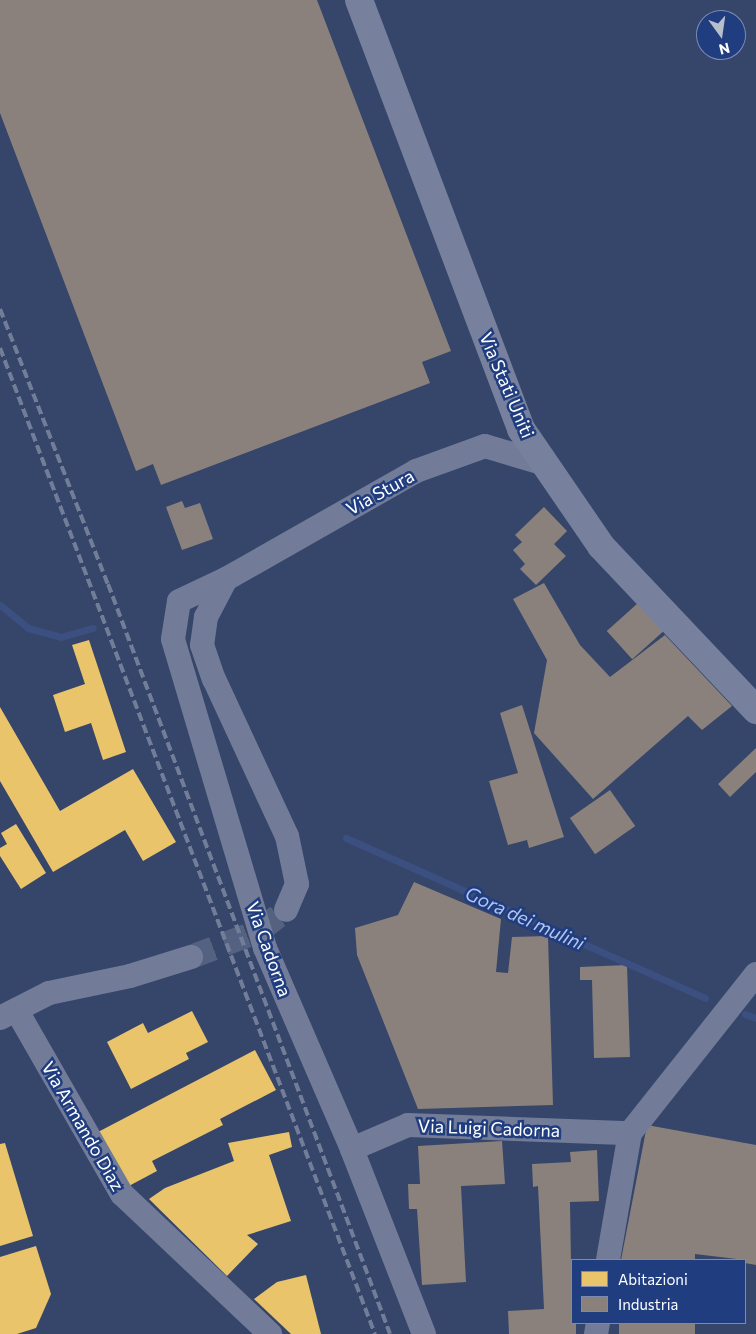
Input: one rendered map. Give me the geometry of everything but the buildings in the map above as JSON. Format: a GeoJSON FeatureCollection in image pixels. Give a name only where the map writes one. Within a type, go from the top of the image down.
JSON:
{"type":"FeatureCollection","features":[{"type":"Feature","properties":{"kind":"street","name":"Via Stati Uniti"},"geometry":{"type":"LineString","coordinates":[[359,0],[521,429],[601,546],[756,710]]}},
{"type":"Feature","properties":{"kind":"street","name":"Via Stura"},"geometry":{"type":"LineString","coordinates":[[226,579],[416,472],[485,446],[545,464]]}},
{"type":"Feature","properties":{"kind":"street"},"geometry":{"type":"LineString","coordinates":[[226,579],[206,617],[202,645],[214,679],[287,836],[297,884],[286,910]]}},
{"type":"Feature","properties":{"kind":"street","name":"Via Cadorna"},"geometry":{"type":"LineString","coordinates":[[226,579],[179,601],[173,639],[265,948],[352,1149],[424,1334]]}},
{"type":"Feature","properties":{"kind":"street"},"geometry":{"type":"LineString","coordinates":[[8,1015],[49,993],[130,976],[191,957]]}},
{"type":"Feature","properties":{"kind":"street"},"geometry":{"type":"LineString","coordinates":[[608,1259],[630,1133],[756,974]]}},
{"type":"Feature","properties":{"kind":"street","name":"Via Armando Diaz"},"geometry":{"type":"LineString","coordinates":[[8,1015],[122,1194],[270,1334]]}},
{"type":"Feature","properties":{"kind":"street","name":"Via Luigi Cadorna"},"geometry":{"type":"LineString","coordinates":[[352,1149],[408,1125],[630,1133]]}},
{"type":"Feature","properties":{"kind":"waterway","name":"Gora dei mulini"},"geometry":{"type":"LineString","coordinates":[[0,605],[28,628],[61,637],[93,628]]}},
{"type":"Feature","properties":{"kind":"waterway","name":"Gora dei mulini"},"geometry":{"type":"LineString","coordinates":[[346,838],[705,998]]}},
{"type":"Feature","properties":{"kind":"waterway","name":"Gora dei mulini"},"geometry":{"type":"LineString","coordinates":[[745,1014],[756,1018]]}},
{"type":"Feature","properties":{"kind":"tunnel"},"geometry":{"type":"LineString","coordinates":[[191,957],[259,931],[286,910]]}},
{"type":"Feature","properties":{"kind":"railway"},"geometry":{"type":"LineString","coordinates":[[0,309],[108,584],[390,1334]]}},
{"type":"Feature","properties":{"kind":"railway"},"geometry":{"type":"LineString","coordinates":[[0,348],[375,1334]]}}]}
